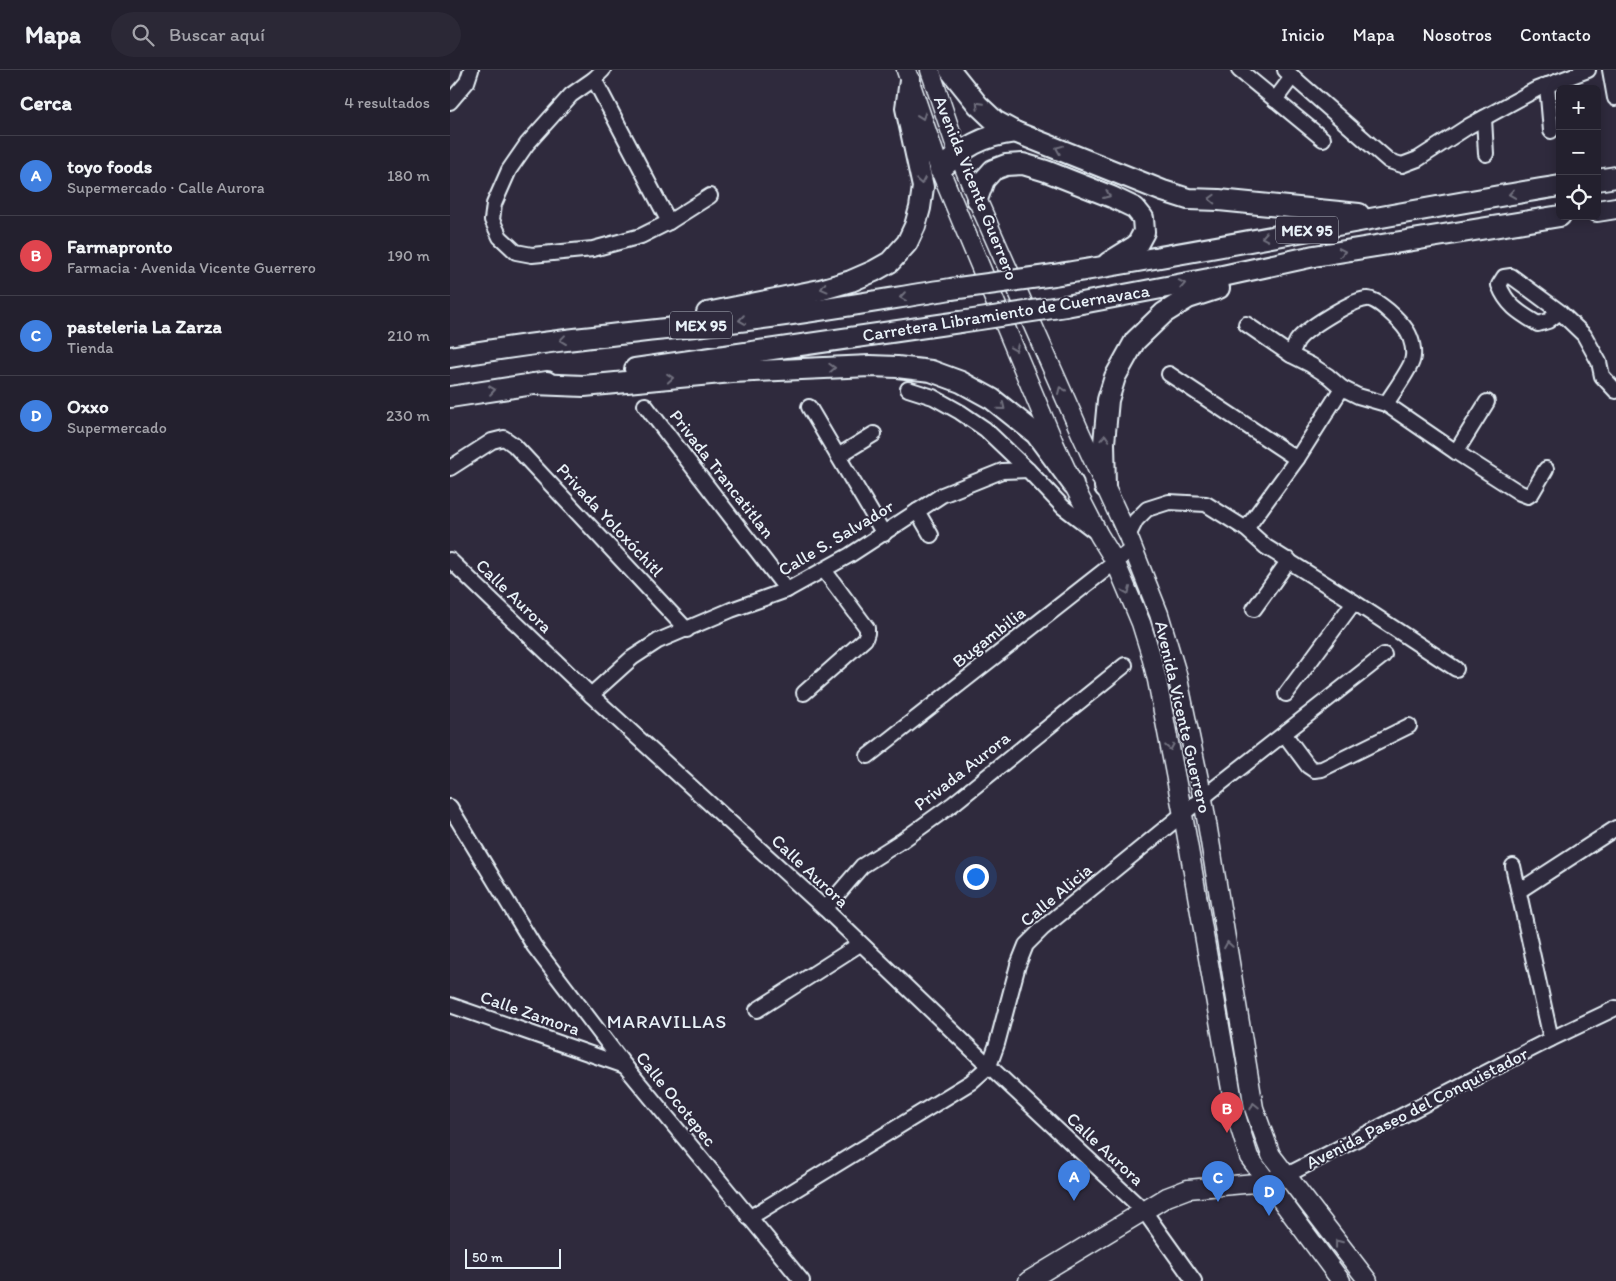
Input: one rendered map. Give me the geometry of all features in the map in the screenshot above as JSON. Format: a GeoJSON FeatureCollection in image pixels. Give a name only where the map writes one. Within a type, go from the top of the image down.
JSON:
{"type":"FeatureCollection","features":[{"type":"Feature","properties":{"kind":"highway"},"geometry":{"type":"LineString","coordinates":[[950,70],[961,86],[995,121],[1015,132],[1163,191],[1188,199],[1219,200],[1382,216]]}},
{"type":"Feature","properties":{"kind":"highway"},"geometry":{"type":"LineString","coordinates":[[601,335],[820,290],[851,281],[890,262],[907,243],[915,226],[923,187],[906,108],[908,76]]}},
{"type":"Feature","properties":{"kind":"highway"},"geometry":{"type":"LineString","coordinates":[[940,170],[958,153],[977,142],[992,136],[1015,132]]}},
{"type":"Feature","properties":{"kind":"highway"},"geometry":{"type":"LineString","coordinates":[[977,199],[984,180],[993,170],[1006,165],[1023,164],[1046,171],[1135,208],[1143,218],[1144,232],[1137,245],[1100,268]]}},
{"type":"Feature","properties":{"kind":"highway"},"geometry":{"type":"LineString","coordinates":[[1601,179],[1616,177]]}},
{"type":"Feature","properties":{"kind":"highway","name":"Carretera Libramiento de Cuernavaca"},"geometry":{"type":"LineString","coordinates":[[450,357],[601,335],[724,323],[1100,268],[1382,216],[1556,187]]}},
{"type":"Feature","properties":{"kind":"highway"},"geometry":{"type":"LineString","coordinates":[[1601,210],[1616,208]]}},
{"type":"Feature","properties":{"kind":"highway","name":"Carretera Libramiento de Cuernavaca"},"geometry":{"type":"LineString","coordinates":[[450,397],[1066,306],[1353,250],[1556,217]]}},
{"type":"Feature","properties":{"kind":"highway"},"geometry":{"type":"LineString","coordinates":[[1105,487],[1104,443],[1108,400],[1115,377],[1135,341],[1164,313],[1188,298],[1223,287],[1264,278],[1278,264]]}},
{"type":"Feature","properties":{"kind":"highway"},"geometry":{"type":"LineString","coordinates":[[534,384],[584,386],[732,372],[870,366],[897,367],[930,372],[961,382],[992,399],[1007,410],[1036,434],[1072,484]]}},
{"type":"Feature","properties":{"kind":"main road","name":"Avenida Vicente Guerrero"},"geometry":{"type":"LineString","coordinates":[[930,70],[958,153],[977,199],[1130,542],[1159,614],[1177,674],[1203,798],[1254,1108],[1271,1155],[1368,1281]]}},
{"type":"Feature","properties":{"kind":"main road","name":"Avenida Vicente Guerrero"},"geometry":{"type":"LineString","coordinates":[[908,76],[940,170],[1055,445],[1072,484],[1115,561],[1141,623],[1150,652],[1183,815],[1236,1112],[1249,1158],[1341,1281]]}},
{"type":"Feature","properties":{"kind":"main road"},"geometry":{"type":"LineString","coordinates":[[1055,445],[1081,434]]}},
{"type":"Feature","properties":{"kind":"main road","name":"Avenida Paseo del Conquistador"},"geometry":{"type":"LineString","coordinates":[[1028,1281],[1167,1197],[1188,1189],[1266,1182],[1286,1176]]}},
{"type":"Feature","properties":{"kind":"street"},"geometry":{"type":"LineString","coordinates":[[450,102],[467,82],[471,70]]}},
{"type":"Feature","properties":{"kind":"street"},"geometry":{"type":"LineString","coordinates":[[1239,70],[1323,139]]}},
{"type":"Feature","properties":{"kind":"street"},"geometry":{"type":"LineString","coordinates":[[1275,100],[1289,73],[1389,161],[1402,165],[1418,159],[1484,118],[1547,85],[1588,70]]}},
{"type":"Feature","properties":{"kind":"street"},"geometry":{"type":"LineString","coordinates":[[1610,70],[1615,98]]}},
{"type":"Feature","properties":{"kind":"street"},"geometry":{"type":"LineString","coordinates":[[670,222],[598,74],[571,95],[528,144],[509,170],[494,204],[492,220],[500,237],[516,252],[541,254],[593,249],[641,236],[670,222],[710,196]]}},
{"type":"Feature","properties":{"kind":"street"},"geometry":{"type":"LineString","coordinates":[[1547,85],[1551,131]]}},
{"type":"Feature","properties":{"kind":"street"},"geometry":{"type":"LineString","coordinates":[[1484,118],[1486,154]]}},
{"type":"Feature","properties":{"kind":"street"},"geometry":{"type":"LineString","coordinates":[[1560,312],[1548,322],[1538,324],[1514,309],[1502,293],[1499,285],[1504,277],[1511,276],[1560,312],[1584,335],[1599,362],[1602,376],[1616,391]]}},
{"type":"Feature","properties":{"kind":"street"},"geometry":{"type":"LineString","coordinates":[[1290,355],[1298,340],[1309,329],[1345,308],[1366,299],[1373,300],[1392,314],[1407,332],[1413,347],[1412,361],[1386,404]]}},
{"type":"Feature","properties":{"kind":"street"},"geometry":{"type":"LineString","coordinates":[[1246,324],[1290,355],[1323,372],[1342,388],[1358,396],[1386,404],[1520,493],[1528,496],[1546,469]]}},
{"type":"Feature","properties":{"kind":"street"},"geometry":{"type":"LineString","coordinates":[[1169,374],[1297,458]]}},
{"type":"Feature","properties":{"kind":"street"},"geometry":{"type":"LineString","coordinates":[[1246,529],[1297,458],[1342,388]]}},
{"type":"Feature","properties":{"kind":"street"},"geometry":{"type":"LineString","coordinates":[[908,389],[933,397],[985,429],[1064,507],[1099,535]]}},
{"type":"Feature","properties":{"kind":"street"},"geometry":{"type":"LineString","coordinates":[[1456,452],[1487,402]]}},
{"type":"Feature","properties":{"kind":"street","name":"Privada Trancatitlan"},"geometry":{"type":"LineString","coordinates":[[645,406],[787,590]]}},
{"type":"Feature","properties":{"kind":"street"},"geometry":{"type":"LineString","coordinates":[[809,407],[884,534]]}},
{"type":"Feature","properties":{"kind":"street"},"geometry":{"type":"LineString","coordinates":[[838,456],[874,434]]}},
{"type":"Feature","properties":{"kind":"street","name":"Privada Yoloxóchitl"},"geometry":{"type":"LineString","coordinates":[[450,468],[492,441],[504,438],[514,445],[687,630]]}},
{"type":"Feature","properties":{"kind":"street","name":"Calle S. Salvador"},"geometry":{"type":"LineString","coordinates":[[591,695],[632,658],[658,641],[732,610],[787,590],[884,534],[942,495],[1002,471],[1028,470]]}},
{"type":"Feature","properties":{"kind":"street"},"geometry":{"type":"LineString","coordinates":[[1130,542],[1136,520],[1147,509],[1168,502],[1206,504],[1246,529],[1266,547],[1354,602],[1456,670]]}},
{"type":"Feature","properties":{"kind":"street"},"geometry":{"type":"LineString","coordinates":[[917,512],[931,535]]}},
{"type":"Feature","properties":{"kind":"street","name":"Bugambilia"},"geometry":{"type":"LineString","coordinates":[[868,756],[1115,561],[1130,542]]}},
{"type":"Feature","properties":{"kind":"street","name":"Calle Aurora"},"geometry":{"type":"LineString","coordinates":[[450,560],[591,695],[825,909],[1144,1211],[1192,1280]]}},
{"type":"Feature","properties":{"kind":"street"},"geometry":{"type":"LineString","coordinates":[[1254,609],[1289,560]]}},
{"type":"Feature","properties":{"kind":"street"},"geometry":{"type":"LineString","coordinates":[[804,693],[865,639],[868,633],[867,628],[824,570]]}},
{"type":"Feature","properties":{"kind":"street"},"geometry":{"type":"LineString","coordinates":[[1286,694],[1354,602]]}},
{"type":"Feature","properties":{"kind":"street","name":"Calle Alicia"},"geometry":{"type":"LineString","coordinates":[[749,1218],[971,1082],[989,1066],[997,1044],[1018,965],[1026,945],[1043,928],[1203,798],[1384,655]]}},
{"type":"Feature","properties":{"kind":"street","name":"Privada Aurora"},"geometry":{"type":"LineString","coordinates":[[825,909],[862,866],[903,840],[953,804],[1126,665]]}},
{"type":"Feature","properties":{"kind":"street"},"geometry":{"type":"LineString","coordinates":[[1285,735],[1308,766],[1314,770],[1322,769],[1409,726]]}},
{"type":"Feature","properties":{"kind":"street","name":"Calle Ocotepec"},"geometry":{"type":"LineString","coordinates":[[450,807],[534,946],[625,1066],[802,1281]]}},
{"type":"Feature","properties":{"kind":"street"},"geometry":{"type":"LineString","coordinates":[[1519,891],[1616,828]]}},
{"type":"Feature","properties":{"kind":"street"},"geometry":{"type":"LineString","coordinates":[[1513,866],[1551,1039]]}},
{"type":"Feature","properties":{"kind":"street"},"geometry":{"type":"LineString","coordinates":[[757,1010],[860,944]]}},
{"type":"Feature","properties":{"kind":"street","name":"Calle Zamora"},"geometry":{"type":"LineString","coordinates":[[450,1005],[625,1066]]}},
{"type":"Feature","properties":{"kind":"street","name":"Avenida Paseo del Conquistador"},"geometry":{"type":"LineString","coordinates":[[1286,1176],[1551,1039],[1616,1008]]}},
{"type":"Feature","properties":{"kind":"place","name":"Farmapronto"},"geometry":{"type":"Point","coordinates":[1227,1133]}},
{"type":"Feature","properties":{"kind":"place","name":"toyo foods"},"geometry":{"type":"Point","coordinates":[1074,1201]}},
{"type":"Feature","properties":{"kind":"place","name":"pasteleria La Zarza"},"geometry":{"type":"Point","coordinates":[1218,1202]}},
{"type":"Feature","properties":{"kind":"place","name":"Oxxo"},"geometry":{"type":"Point","coordinates":[1269,1216]}},
{"type":"Feature","properties":{"kind":"district","name":"MARAVILLAS"},"geometry":{"type":"Point","coordinates":[667,1021]}}]}
